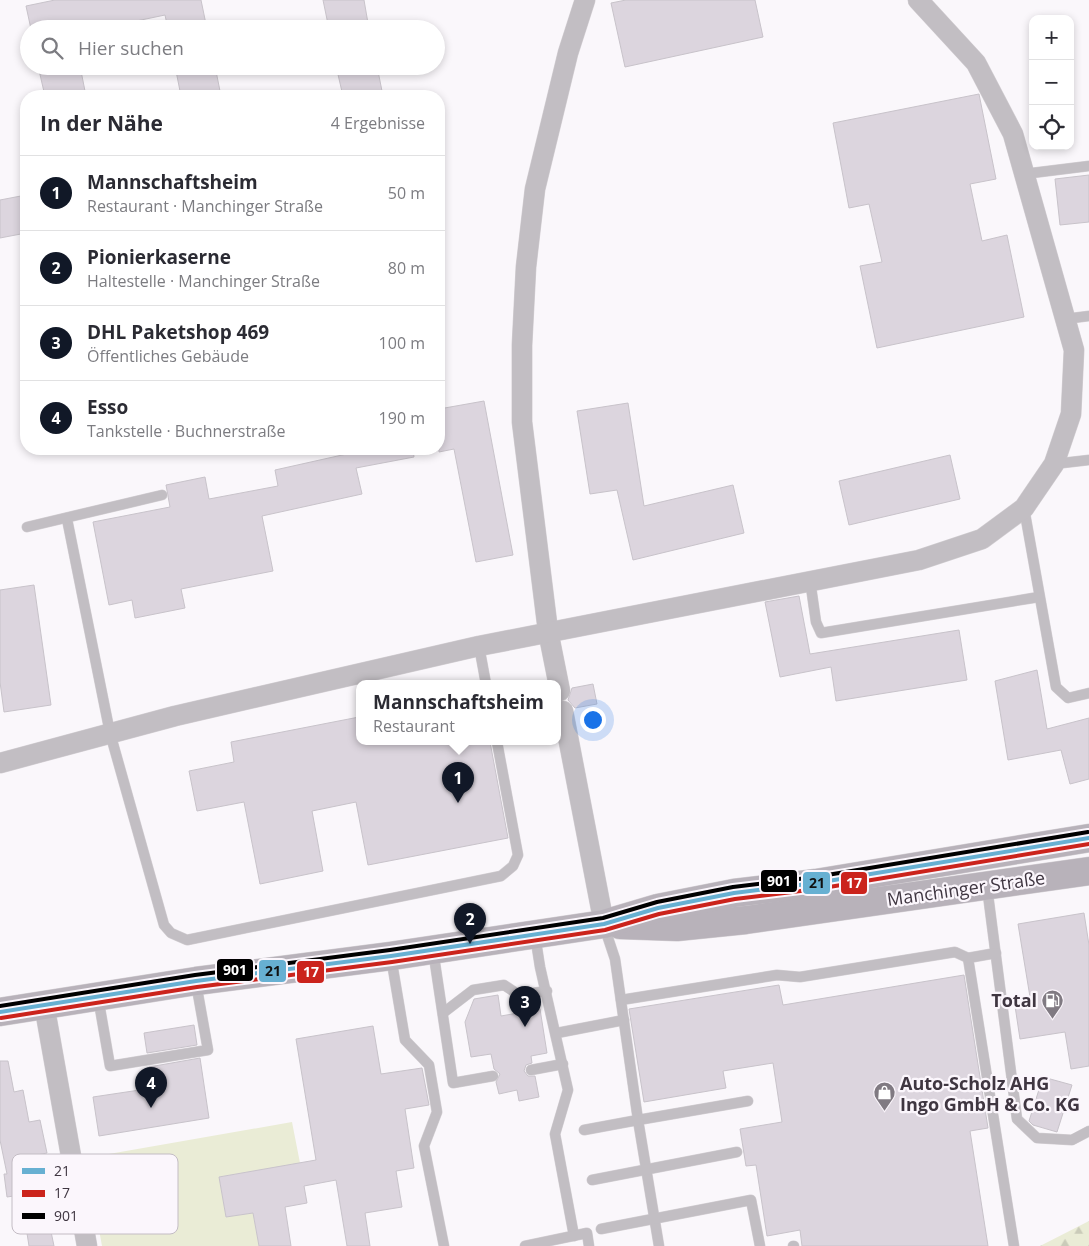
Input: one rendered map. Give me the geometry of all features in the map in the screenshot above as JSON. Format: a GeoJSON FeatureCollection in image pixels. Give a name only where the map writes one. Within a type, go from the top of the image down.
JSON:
{"type":"FeatureCollection","features":[{"type":"Feature","properties":{"kind":"main road","name":"Manchinger Straße"},"geometry":{"type":"LineString","coordinates":[[0,1012],[196,981],[391,956],[604,924],[658,908],[734,894],[816,883],[1089,838]]}},
{"type":"Feature","properties":{"kind":"main road","name":"Manchinger Straße"},"geometry":{"type":"LineString","coordinates":[[604,924],[648,928],[677,927],[986,886],[1089,870]]}},
{"type":"Feature","properties":{"kind":"street"},"geometry":{"type":"LineString","coordinates":[[558,680],[548,631],[522,422],[522,345],[526,267],[535,189],[568,53],[585,0]]}},
{"type":"Feature","properties":{"kind":"street"},"geometry":{"type":"LineString","coordinates":[[0,762],[175,716],[479,646],[919,560],[982,539],[1024,508],[1054,464],[1071,414],[1074,350],[1013,134],[976,63],[918,0]]}},
{"type":"Feature","properties":{"kind":"street"},"geometry":{"type":"LineString","coordinates":[[563,711],[604,924]]}},
{"type":"Feature","properties":{"kind":"street"},"geometry":{"type":"LineString","coordinates":[[44,1004],[71,1154]]}},
{"type":"Feature","properties":{"kind":"lane"},"geometry":{"type":"LineString","coordinates":[[1024,174],[1089,166]]}},
{"type":"Feature","properties":{"kind":"lane"},"geometry":{"type":"LineString","coordinates":[[1065,318],[1089,316]]}},
{"type":"Feature","properties":{"kind":"lane"},"geometry":{"type":"LineString","coordinates":[[1054,464],[1089,460]]}},
{"type":"Feature","properties":{"kind":"lane"},"geometry":{"type":"LineString","coordinates":[[26,527],[67,519],[162,495]]}},
{"type":"Feature","properties":{"kind":"lane"},"geometry":{"type":"LineString","coordinates":[[1024,508],[1056,687],[1068,698],[1089,694]]}},
{"type":"Feature","properties":{"kind":"lane"},"geometry":{"type":"LineString","coordinates":[[67,519],[110,733],[164,925],[187,940],[501,876],[512,866],[518,855],[498,745]]}},
{"type":"Feature","properties":{"kind":"lane"},"geometry":{"type":"LineString","coordinates":[[810,580],[816,622],[821,633],[1039,597]]}},
{"type":"Feature","properties":{"kind":"lane"},"geometry":{"type":"LineString","coordinates":[[479,646],[485,680]]}},
{"type":"Feature","properties":{"kind":"lane"},"geometry":{"type":"LineString","coordinates":[[986,886],[1017,1119],[1037,1138],[1072,1140],[1089,1132]]}},
{"type":"Feature","properties":{"kind":"lane"},"geometry":{"type":"LineString","coordinates":[[604,924],[616,959],[638,1120],[659,1246]]}},
{"type":"Feature","properties":{"kind":"lane"},"geometry":{"type":"LineString","coordinates":[[535,933],[568,1090],[554,1134],[574,1236]]}},
{"type":"Feature","properties":{"kind":"lane"},"geometry":{"type":"LineString","coordinates":[[433,950],[454,1083],[493,1076]]}},
{"type":"Feature","properties":{"kind":"lane"},"geometry":{"type":"LineString","coordinates":[[621,1000],[777,976],[800,977],[955,952],[968,958],[996,953]]}},
{"type":"Feature","properties":{"kind":"lane"},"geometry":{"type":"LineString","coordinates":[[391,956],[405,1040],[429,1065],[437,1112],[424,1146],[444,1246]]}},
{"type":"Feature","properties":{"kind":"lane"},"geometry":{"type":"LineString","coordinates":[[968,958],[1014,1246]]}},
{"type":"Feature","properties":{"kind":"lane"},"geometry":{"type":"LineString","coordinates":[[97,996],[110,1066],[208,1050],[196,981]]}},
{"type":"Feature","properties":{"kind":"lane"},"geometry":{"type":"LineString","coordinates":[[443,1013],[473,990],[504,985],[519,995],[546,991]]}},
{"type":"Feature","properties":{"kind":"lane"},"geometry":{"type":"LineString","coordinates":[[557,1033],[624,1020]]}},
{"type":"Feature","properties":{"kind":"lane"},"geometry":{"type":"LineString","coordinates":[[531,1070],[563,1064]]}},
{"type":"Feature","properties":{"kind":"lane"},"geometry":{"type":"LineString","coordinates":[[584,1130],[748,1102]]}},
{"type":"Feature","properties":{"kind":"lane"},"geometry":{"type":"LineString","coordinates":[[592,1180],[737,1152]]}},
{"type":"Feature","properties":{"kind":"lane"},"geometry":{"type":"LineString","coordinates":[[601,1229],[751,1200],[760,1246]]}},
{"type":"Feature","properties":{"kind":"lane"},"geometry":{"type":"LineString","coordinates":[[525,1246],[587,1233],[589,1246]]}},
{"type":"Feature","properties":{"kind":"green space"},"geometry":{"type":"Polygon","coordinates":[[[292,1122],[300,1163],[219,1177],[226,1217],[253,1213],[259,1246],[102,1246],[100,1234],[178,1234],[178,1154],[109,1154],[292,1122]]]}},
{"type":"Feature","properties":{"kind":"green space"},"geometry":{"type":"Polygon","coordinates":[[[1089,1221],[1089,1246],[1040,1246],[1089,1221]]]}},
{"type":"Feature","properties":{"kind":"building"},"geometry":{"type":"Polygon","coordinates":[[[55,0],[201,0],[205,20],[166,20],[165,15],[141,20],[29,20],[26,6],[55,0]]]}},
{"type":"Feature","properties":{"kind":"building"},"geometry":{"type":"Polygon","coordinates":[[[323,0],[364,0],[367,20],[327,20],[323,0]]]}},
{"type":"Feature","properties":{"kind":"building"},"geometry":{"type":"Polygon","coordinates":[[[626,0],[755,0],[763,37],[625,67],[611,3],[626,0]]]}},
{"type":"Feature","properties":{"kind":"building"},"geometry":{"type":"Polygon","coordinates":[[[40,75],[82,75],[85,90],[44,90],[40,75]]]}},
{"type":"Feature","properties":{"kind":"building"},"geometry":{"type":"Polygon","coordinates":[[[177,75],[217,75],[220,90],[180,90],[177,75]]]}},
{"type":"Feature","properties":{"kind":"building"},"geometry":{"type":"Polygon","coordinates":[[[338,75],[379,75],[382,90],[342,90],[338,75]]]}},
{"type":"Feature","properties":{"kind":"building"},"geometry":{"type":"Polygon","coordinates":[[[979,94],[996,179],[970,184],[982,241],[1007,235],[1024,317],[877,348],[860,266],[882,262],[869,204],[849,208],[833,123],[979,94]]]}},
{"type":"Feature","properties":{"kind":"building"},"geometry":{"type":"Polygon","coordinates":[[[1089,175],[1089,222],[1060,225],[1055,179],[1089,175]]]}},
{"type":"Feature","properties":{"kind":"building"},"geometry":{"type":"Polygon","coordinates":[[[20,196],[20,234],[0,238],[0,200],[20,196]]]}},
{"type":"Feature","properties":{"kind":"building"},"geometry":{"type":"Polygon","coordinates":[[[484,401],[513,555],[476,562],[454,449],[445,451],[445,408],[484,401]]]}},
{"type":"Feature","properties":{"kind":"building"},"geometry":{"type":"Polygon","coordinates":[[[628,403],[644,506],[733,485],[744,533],[633,560],[617,490],[590,494],[577,411],[628,403]]]}},
{"type":"Feature","properties":{"kind":"building"},"geometry":{"type":"Polygon","coordinates":[[[342,455],[414,455],[414,457],[356,468],[362,494],[262,516],[273,571],[181,589],[185,608],[135,618],[132,600],[109,605],[93,522],[170,507],[166,485],[205,477],[209,499],[278,486],[275,470],[342,455]]]}},
{"type":"Feature","properties":{"kind":"building"},"geometry":{"type":"Polygon","coordinates":[[[950,455],[960,499],[849,525],[839,481],[950,455]]]}},
{"type":"Feature","properties":{"kind":"building"},"geometry":{"type":"Polygon","coordinates":[[[34,585],[51,705],[4,712],[0,682],[0,590],[34,585]]]}},
{"type":"Feature","properties":{"kind":"building"},"geometry":{"type":"Polygon","coordinates":[[[799,596],[810,654],[959,630],[967,680],[836,701],[831,667],[780,677],[765,602],[799,596]]]}},
{"type":"Feature","properties":{"kind":"building"},"geometry":{"type":"Polygon","coordinates":[[[1037,670],[1047,729],[1089,718],[1089,779],[1070,784],[1061,750],[1008,760],[995,681],[1037,670]]]}},
{"type":"Feature","properties":{"kind":"building"},"geometry":{"type":"Polygon","coordinates":[[[593,684],[597,704],[575,708],[568,700],[572,688],[593,684]]]}},
{"type":"Feature","properties":{"kind":"building"},"geometry":{"type":"Polygon","coordinates":[[[356,718],[356,745],[491,745],[508,838],[368,865],[356,802],[312,811],[323,871],[260,884],[244,802],[197,811],[189,771],[234,762],[231,742],[356,718]]]}},
{"type":"Feature","properties":{"kind":"building"},"geometry":{"type":"Polygon","coordinates":[[[1084,913],[1089,945],[1089,1066],[1071,1069],[1065,1032],[1020,1039],[1015,1006],[1031,1003],[1018,924],[1084,913]]]}},
{"type":"Feature","properties":{"kind":"building","name":"Auto-Scholz AHG Ingo GmbH & Co. KG"},"geometry":{"type":"Polygon","coordinates":[[[964,975],[988,1128],[970,1131],[988,1246],[802,1246],[800,1230],[767,1236],[756,1165],[746,1166],[740,1129],[782,1122],[773,1063],[723,1071],[726,1088],[644,1102],[629,1009],[779,985],[783,1005],[964,975]]]}},
{"type":"Feature","properties":{"kind":"building"},"geometry":{"type":"Polygon","coordinates":[[[498,995],[501,1016],[540,1009],[547,1053],[531,1056],[532,1063],[526,1065],[524,1071],[528,1076],[535,1076],[539,1097],[519,1101],[517,1090],[499,1094],[496,1082],[500,1074],[494,1069],[491,1054],[471,1057],[465,1022],[474,999],[498,995]]]}},
{"type":"Feature","properties":{"kind":"building"},"geometry":{"type":"Polygon","coordinates":[[[194,1025],[197,1045],[147,1053],[144,1033],[194,1025]]]}},
{"type":"Feature","properties":{"kind":"building"},"geometry":{"type":"Polygon","coordinates":[[[373,1026],[381,1074],[422,1068],[429,1105],[405,1109],[414,1168],[396,1171],[402,1207],[365,1213],[370,1246],[347,1246],[336,1180],[304,1186],[307,1203],[285,1207],[291,1246],[259,1246],[253,1213],[226,1217],[219,1177],[316,1160],[296,1039],[373,1026]]]}},
{"type":"Feature","properties":{"kind":"building"},"geometry":{"type":"Polygon","coordinates":[[[200,1058],[209,1118],[99,1136],[93,1097],[153,1088],[149,1067],[200,1058]]]}},
{"type":"Feature","properties":{"kind":"building"},"geometry":{"type":"Polygon","coordinates":[[[0,1061],[8,1061],[14,1092],[23,1090],[29,1122],[40,1120],[47,1153],[12,1154],[12,1196],[7,1197],[4,1174],[7,1174],[0,1140],[0,1061]]]}},
{"type":"Feature","properties":{"kind":"building"},"geometry":{"type":"Polygon","coordinates":[[[1043,1077],[1072,1085],[1057,1132],[1033,1125],[1029,1121],[1043,1077]]]}},
{"type":"Feature","properties":{"kind":"building"},"geometry":{"type":"Polygon","coordinates":[[[27,1234],[52,1234],[54,1246],[29,1246],[27,1234]]]}},
{"type":"Feature","properties":{"kind":"transit line","name":"901"},"geometry":{"type":"LineString","coordinates":[[0,1006],[195,975],[390,950],[603,918],[657,902],[733,887],[815,877],[1088,832]]}},
{"type":"Feature","properties":{"kind":"transit line","name":"21"},"geometry":{"type":"LineString","coordinates":[[0,1012],[196,981],[391,956],[604,924],[658,908],[734,893],[816,883],[1089,838]]}},
{"type":"Feature","properties":{"kind":"transit line","name":"17"},"geometry":{"type":"LineString","coordinates":[[1,1018],[197,987],[392,962],[605,930],[659,914],[735,899],[817,889],[1089,844]]}},
{"type":"Feature","properties":{"kind":"place","name":"Mannschaftsheim"},"geometry":{"type":"Point","coordinates":[458,803]}},
{"type":"Feature","properties":{"kind":"place","name":"Pionierkaserne"},"geometry":{"type":"Point","coordinates":[470,944]}},
{"type":"Feature","properties":{"kind":"place","name":"Total"},"geometry":{"type":"Point","coordinates":[1053,1019]}},
{"type":"Feature","properties":{"kind":"place","name":"DHL Paketshop 469"},"geometry":{"type":"Point","coordinates":[525,1027]}},
{"type":"Feature","properties":{"kind":"place","name":"Esso"},"geometry":{"type":"Point","coordinates":[151,1108]}},
{"type":"Feature","properties":{"kind":"place","name":"Auto-Scholz AHG Ingo GmbH & Co. KG"},"geometry":{"type":"Point","coordinates":[884,1112]}}]}
